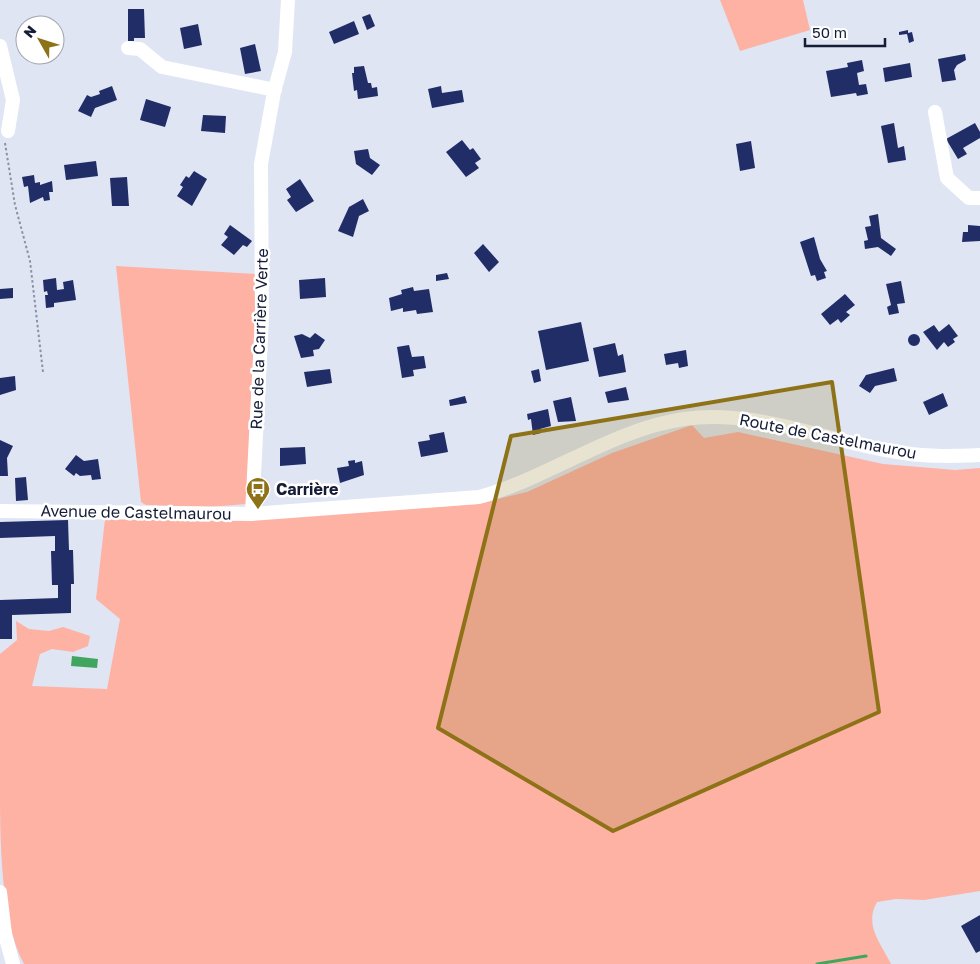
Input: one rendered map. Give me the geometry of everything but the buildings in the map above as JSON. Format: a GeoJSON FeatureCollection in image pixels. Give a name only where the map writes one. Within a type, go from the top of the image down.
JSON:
{"type":"FeatureCollection","features":[{"type":"Feature","properties":{"kind":"street","name":"Rue de la Carrière Verte"},"geometry":{"type":"LineString","coordinates":[[252,514],[262,318],[261,164],[284,52],[288,0]]}},
{"type":"Feature","properties":{"kind":"street"},"geometry":{"type":"LineString","coordinates":[[0,46],[13,100],[8,131]]}},
{"type":"Feature","properties":{"kind":"street"},"geometry":{"type":"LineString","coordinates":[[128,48],[140,49],[162,67],[275,90]]}},
{"type":"Feature","properties":{"kind":"street"},"geometry":{"type":"LineString","coordinates":[[935,112],[947,178],[969,198],[980,198]]}},
{"type":"Feature","properties":{"kind":"street","name":"Route de Castelmaurou"},"geometry":{"type":"LineString","coordinates":[[510,489],[633,432],[684,419],[712,416],[744,418],[903,453],[980,455]]}},
{"type":"Feature","properties":{"kind":"street","name":"Avenue de Castelmaurou"},"geometry":{"type":"LineString","coordinates":[[0,511],[252,514],[479,497],[510,489]]}},
{"type":"Feature","properties":{"kind":"street"},"geometry":{"type":"LineString","coordinates":[[0,892],[5,934],[13,964]]}},
{"type":"Feature","properties":{"kind":"path"},"geometry":{"type":"LineString","coordinates":[[8,131],[4,146],[15,205],[30,261],[43,372]]}},
{"type":"Feature","properties":{"kind":"highlighted area"},"geometry":{"type":"Polygon","coordinates":[[[832,382],[879,712],[613,831],[438,728],[511,436],[832,382]]]}},
{"type":"Feature","properties":{"kind":"shaded area"},"geometry":{"type":"Polygon","coordinates":[[[720,0],[803,0],[810,30],[740,51],[720,0]]]}},
{"type":"Feature","properties":{"kind":"shaded area"},"geometry":{"type":"Polygon","coordinates":[[[116,266],[258,274],[246,504],[210,507],[146,505],[141,502],[116,266]]]}},
{"type":"Feature","properties":{"kind":"shaded area"},"geometry":{"type":"Polygon","coordinates":[[[692,425],[704,438],[738,432],[883,464],[955,470],[980,468],[980,891],[924,900],[896,899],[877,902],[873,910],[873,926],[878,941],[891,964],[24,964],[10,925],[1,852],[0,654],[17,640],[16,621],[29,629],[49,631],[63,627],[90,636],[88,646],[73,652],[52,649],[40,654],[32,686],[107,689],[120,619],[96,599],[105,519],[263,519],[477,504],[527,492],[612,453],[692,425]]]}},
{"type":"Feature","properties":{"kind":"shaded area"},"geometry":{"type":"Polygon","coordinates":[[[72,656],[98,659],[97,668],[71,666],[72,656]]]}},
{"type":"Feature","properties":{"kind":"waterway"},"geometry":{"type":"LineString","coordinates":[[817,964],[866,956]]}},
{"type":"Feature","properties":{"kind":"place","name":"Carrière"},"geometry":{"type":"Point","coordinates":[258,510]}}]}
